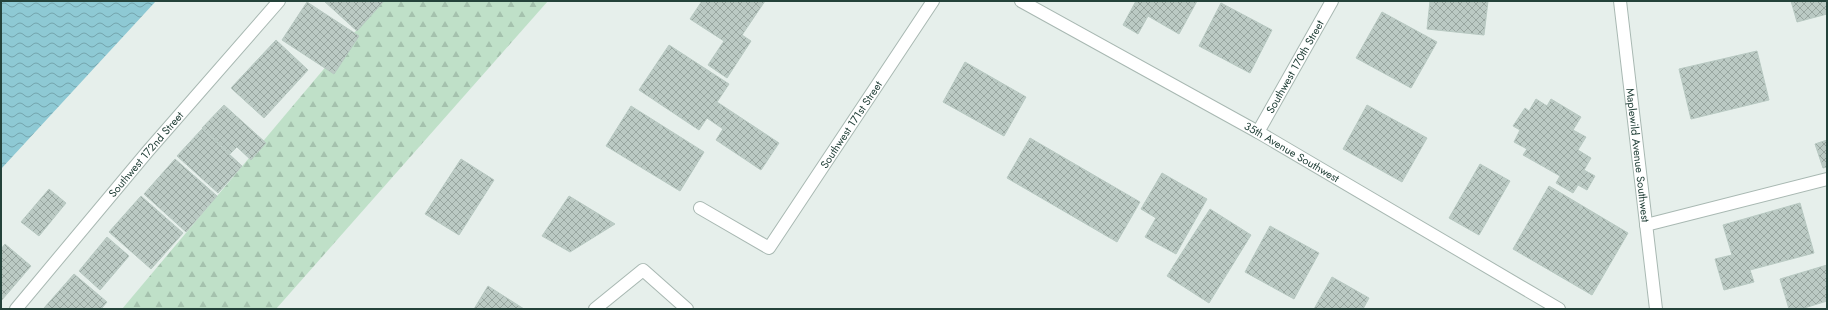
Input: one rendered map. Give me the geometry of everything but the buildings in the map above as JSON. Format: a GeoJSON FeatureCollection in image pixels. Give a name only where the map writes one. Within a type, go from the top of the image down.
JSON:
{"type":"FeatureCollection","features":[{"type":"Feature","properties":{"kind":"street","name":"Southwest 172nd Street"},"geometry":{"type":"LineString","coordinates":[[16,309],[148,151],[279,1]]}},
{"type":"Feature","properties":{"kind":"street","name":"Southwest 171st Street"},"geometry":{"type":"LineString","coordinates":[[700,208],[769,248],[933,1]]}},
{"type":"Feature","properties":{"kind":"street","name":"35th Avenue Southwest"},"geometry":{"type":"LineString","coordinates":[[1021,1],[1258,132],[1559,309]]}},
{"type":"Feature","properties":{"kind":"street","name":"Southwest 170th Street"},"geometry":{"type":"LineString","coordinates":[[1258,132],[1332,1]]}},
{"type":"Feature","properties":{"kind":"street","name":"Maplewild Avenue Southwest"},"geometry":{"type":"LineString","coordinates":[[1620,1],[1656,309]]}},
{"type":"Feature","properties":{"kind":"street"},"geometry":{"type":"LineString","coordinates":[[1646,225],[1827,179]]}},
{"type":"Feature","properties":{"kind":"street"},"geometry":{"type":"LineString","coordinates":[[595,309],[643,270],[687,309]]}},
{"type":"Feature","properties":{"kind":"green space"},"geometry":{"type":"Polygon","coordinates":[[[381,1],[548,1],[276,309],[122,309],[381,1]]]}},
{"type":"Feature","properties":{"kind":"water"},"geometry":{"type":"Polygon","coordinates":[[[1,1],[156,1],[1,169],[1,1]]]}}]}
